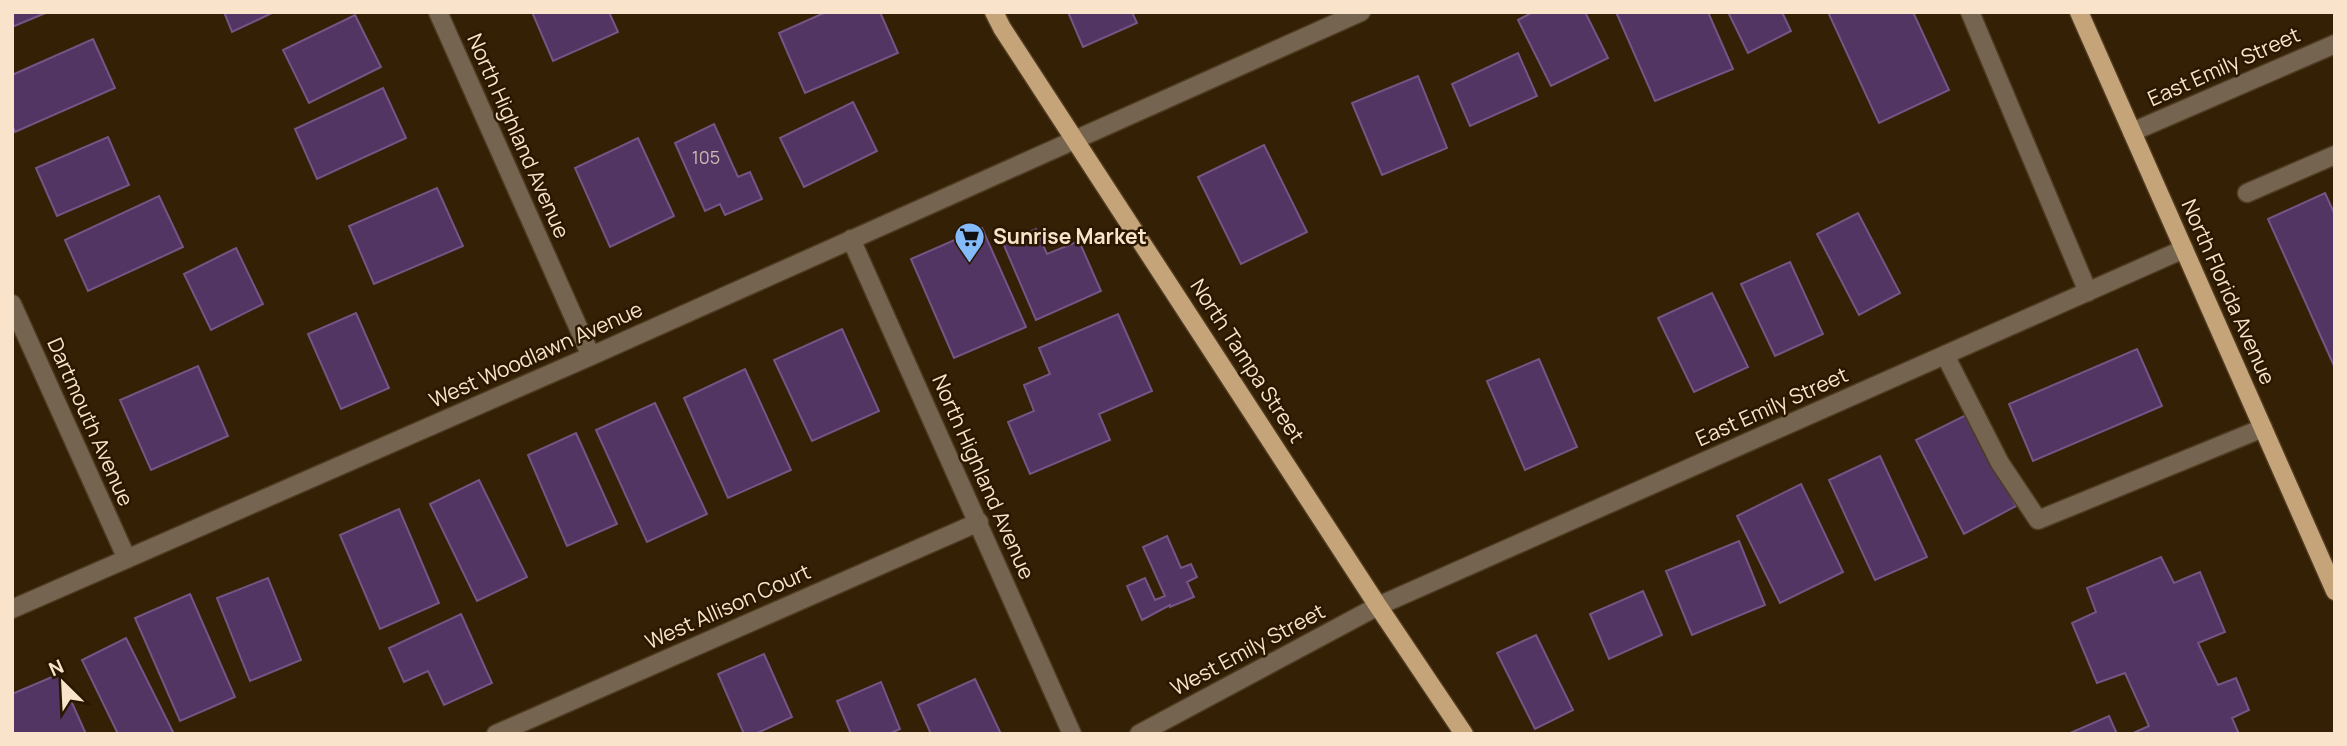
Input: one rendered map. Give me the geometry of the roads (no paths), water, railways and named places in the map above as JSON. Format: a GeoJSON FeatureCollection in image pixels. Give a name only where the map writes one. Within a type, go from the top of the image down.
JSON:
{"type":"FeatureCollection","features":[{"type":"Feature","properties":{"kind":"main road","name":"North Tampa Street"},"geometry":{"type":"LineString","coordinates":[[994,12],[1378,606],[1464,734]]}},
{"type":"Feature","properties":{"kind":"main road","name":"North Florida Avenue"},"geometry":{"type":"LineString","coordinates":[[2079,12],[2335,591]]}},
{"type":"Feature","properties":{"kind":"street","name":"North Highland Avenue"},"geometry":{"type":"LineString","coordinates":[[438,12],[591,356]]}},
{"type":"Feature","properties":{"kind":"street","name":"West Woodlawn Avenue"},"geometry":{"type":"LineString","coordinates":[[12,609],[591,356],[1361,12]]}},
{"type":"Feature","properties":{"kind":"street"},"geometry":{"type":"LineString","coordinates":[[1970,12],[2088,292]]}},
{"type":"Feature","properties":{"kind":"street","name":"East Emily Street"},"geometry":{"type":"LineString","coordinates":[[2132,132],[2335,44]]}},
{"type":"Feature","properties":{"kind":"street"},"geometry":{"type":"LineString","coordinates":[[2248,193],[2335,155]]}},
{"type":"Feature","properties":{"kind":"street","name":"North Highland Avenue"},"geometry":{"type":"LineString","coordinates":[[851,239],[1072,734]]}},
{"type":"Feature","properties":{"kind":"street","name":"East Emily Street"},"geometry":{"type":"LineString","coordinates":[[1378,606],[2184,250]]}},
{"type":"Feature","properties":{"kind":"street","name":"Dartmouth Avenue"},"geometry":{"type":"LineString","coordinates":[[12,304],[127,559]]}},
{"type":"Feature","properties":{"kind":"street"},"geometry":{"type":"LineString","coordinates":[[1945,355],[2000,463],[2038,520],[2263,428]]}},
{"type":"Feature","properties":{"kind":"street","name":"West Allison Court"},"geometry":{"type":"LineString","coordinates":[[496,734],[979,522]]}},
{"type":"Feature","properties":{"kind":"street","name":"West Emily Street"},"geometry":{"type":"LineString","coordinates":[[1139,734],[1378,606]]}},
{"type":"Feature","properties":{"kind":"place","name":"Sunrise Market"},"geometry":{"type":"Point","coordinates":[970,264]}}]}
